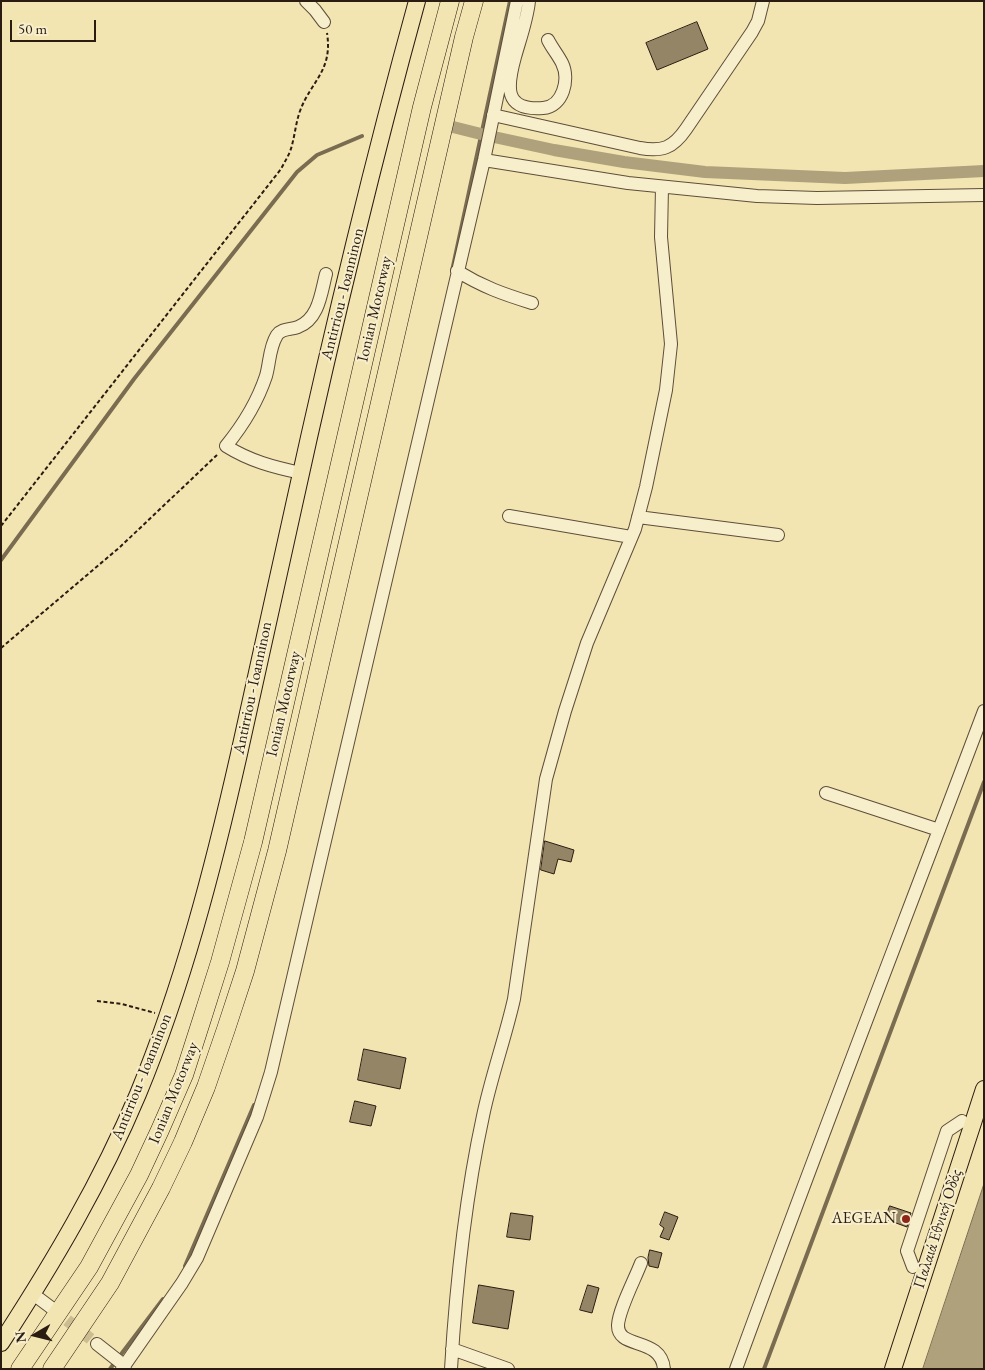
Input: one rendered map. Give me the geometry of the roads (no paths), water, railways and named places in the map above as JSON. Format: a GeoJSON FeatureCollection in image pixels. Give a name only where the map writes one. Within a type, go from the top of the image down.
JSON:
{"type":"FeatureCollection","features":[{"type":"Feature","properties":{"kind":"highway","name":"Ionian Motorway"},"geometry":{"type":"LineString","coordinates":[[20,1369],[89,1267],[139,1175],[184,1075],[220,962],[253,842],[422,107],[450,1]]}},
{"type":"Feature","properties":{"kind":"highway","name":"Ionian Motorway"},"geometry":{"type":"LineString","coordinates":[[52,1369],[110,1283],[162,1188],[206,1087],[245,971],[277,851],[459,56],[474,1]]}},
{"type":"Feature","properties":{"kind":"main road","name":"Antirriou - Ioanninon"},"geometry":{"type":"LineString","coordinates":[[1,1343],[62,1247],[120,1136],[139,1091],[184,964],[219,841],[340,305],[417,1]]}},
{"type":"Feature","properties":{"kind":"main road","name":"Παλαιά Εθνική Οδός"},"geometry":{"type":"LineString","coordinates":[[893,1369],[984,1089]]}},
{"type":"Feature","properties":{"kind":"street"},"geometry":{"type":"LineString","coordinates":[[306,1],[316,10],[324,22]]}},
{"type":"Feature","properties":{"kind":"street"},"geometry":{"type":"LineString","coordinates":[[97,1344],[124,1367],[197,1258],[257,1117],[271,1072],[484,160],[517,1]]}},
{"type":"Feature","properties":{"kind":"street"},"geometry":{"type":"LineString","coordinates":[[529,1],[509,79],[511,96],[522,107],[548,108],[560,99],[565,72],[562,63],[548,40]]}},
{"type":"Feature","properties":{"kind":"street"},"geometry":{"type":"LineString","coordinates":[[493,115],[650,150],[671,146],[679,140],[752,32],[758,21],[763,1]]}},
{"type":"Feature","properties":{"kind":"street"},"geometry":{"type":"LineString","coordinates":[[484,160],[662,187],[757,196],[817,198],[984,195]]}},
{"type":"Feature","properties":{"kind":"street"},"geometry":{"type":"LineString","coordinates":[[451,1369],[463,1239],[472,1180],[483,1115],[514,999],[546,779],[587,643],[638,517],[666,390],[670,362],[671,331],[661,237],[662,187]]}},
{"type":"Feature","properties":{"kind":"street"},"geometry":{"type":"LineString","coordinates":[[457,271],[480,285],[501,294],[532,303]]}},
{"type":"Feature","properties":{"kind":"street"},"geometry":{"type":"LineString","coordinates":[[301,473],[260,463],[244,457],[226,446],[254,407],[267,372],[269,354],[273,342],[279,332],[307,322],[315,312],[326,274]]}},
{"type":"Feature","properties":{"kind":"street"},"geometry":{"type":"LineString","coordinates":[[509,516],[631,537]]}},
{"type":"Feature","properties":{"kind":"street"},"geometry":{"type":"LineString","coordinates":[[638,517],[778,535]]}},
{"type":"Feature","properties":{"kind":"street"},"geometry":{"type":"LineString","coordinates":[[736,1369],[803,1186],[984,712]]}},
{"type":"Feature","properties":{"kind":"street"},"geometry":{"type":"LineString","coordinates":[[826,793],[939,830]]}},
{"type":"Feature","properties":{"kind":"street"},"geometry":{"type":"LineString","coordinates":[[913,1267],[907,1251],[947,1131],[962,1121]]}},
{"type":"Feature","properties":{"kind":"street"},"geometry":{"type":"LineString","coordinates":[[641,1263],[620,1314],[619,1332],[623,1337],[659,1353],[663,1360],[664,1369]]}},
{"type":"Feature","properties":{"kind":"street"},"geometry":{"type":"LineString","coordinates":[[33,1294],[53,1309]]}},
{"type":"Feature","properties":{"kind":"street"},"geometry":{"type":"LineString","coordinates":[[452,1348],[508,1369]]}},
{"type":"Feature","properties":{"kind":"waterway"},"geometry":{"type":"LineString","coordinates":[[452,271],[510,1]]}},
{"type":"Feature","properties":{"kind":"waterway"},"geometry":{"type":"LineString","coordinates":[[453,127],[485,135]]}},
{"type":"Feature","properties":{"kind":"waterway"},"geometry":{"type":"LineString","coordinates":[[1,560],[134,379],[297,172],[317,155],[362,136]]}},
{"type":"Feature","properties":{"kind":"waterway"},"geometry":{"type":"LineString","coordinates":[[494,137],[624,162],[705,172],[845,178],[984,171]]}},
{"type":"Feature","properties":{"kind":"waterway"},"geometry":{"type":"LineString","coordinates":[[764,1369],[984,782]]}},
{"type":"Feature","properties":{"kind":"waterway"},"geometry":{"type":"LineString","coordinates":[[185,1266],[254,1105]]}},
{"type":"Feature","properties":{"kind":"waterway"},"geometry":{"type":"LineString","coordinates":[[122,1353],[163,1299]]}},
{"type":"Feature","properties":{"kind":"waterway"},"geometry":{"type":"LineString","coordinates":[[110,1369],[113,1365]]}},
{"type":"Feature","properties":{"kind":"tunnel"},"geometry":{"type":"LineString","coordinates":[[53,1309],[97,1344]]}},
{"type":"Feature","properties":{"kind":"place","name":"AEGEAN"},"geometry":{"type":"Point","coordinates":[906,1219]}}]}
